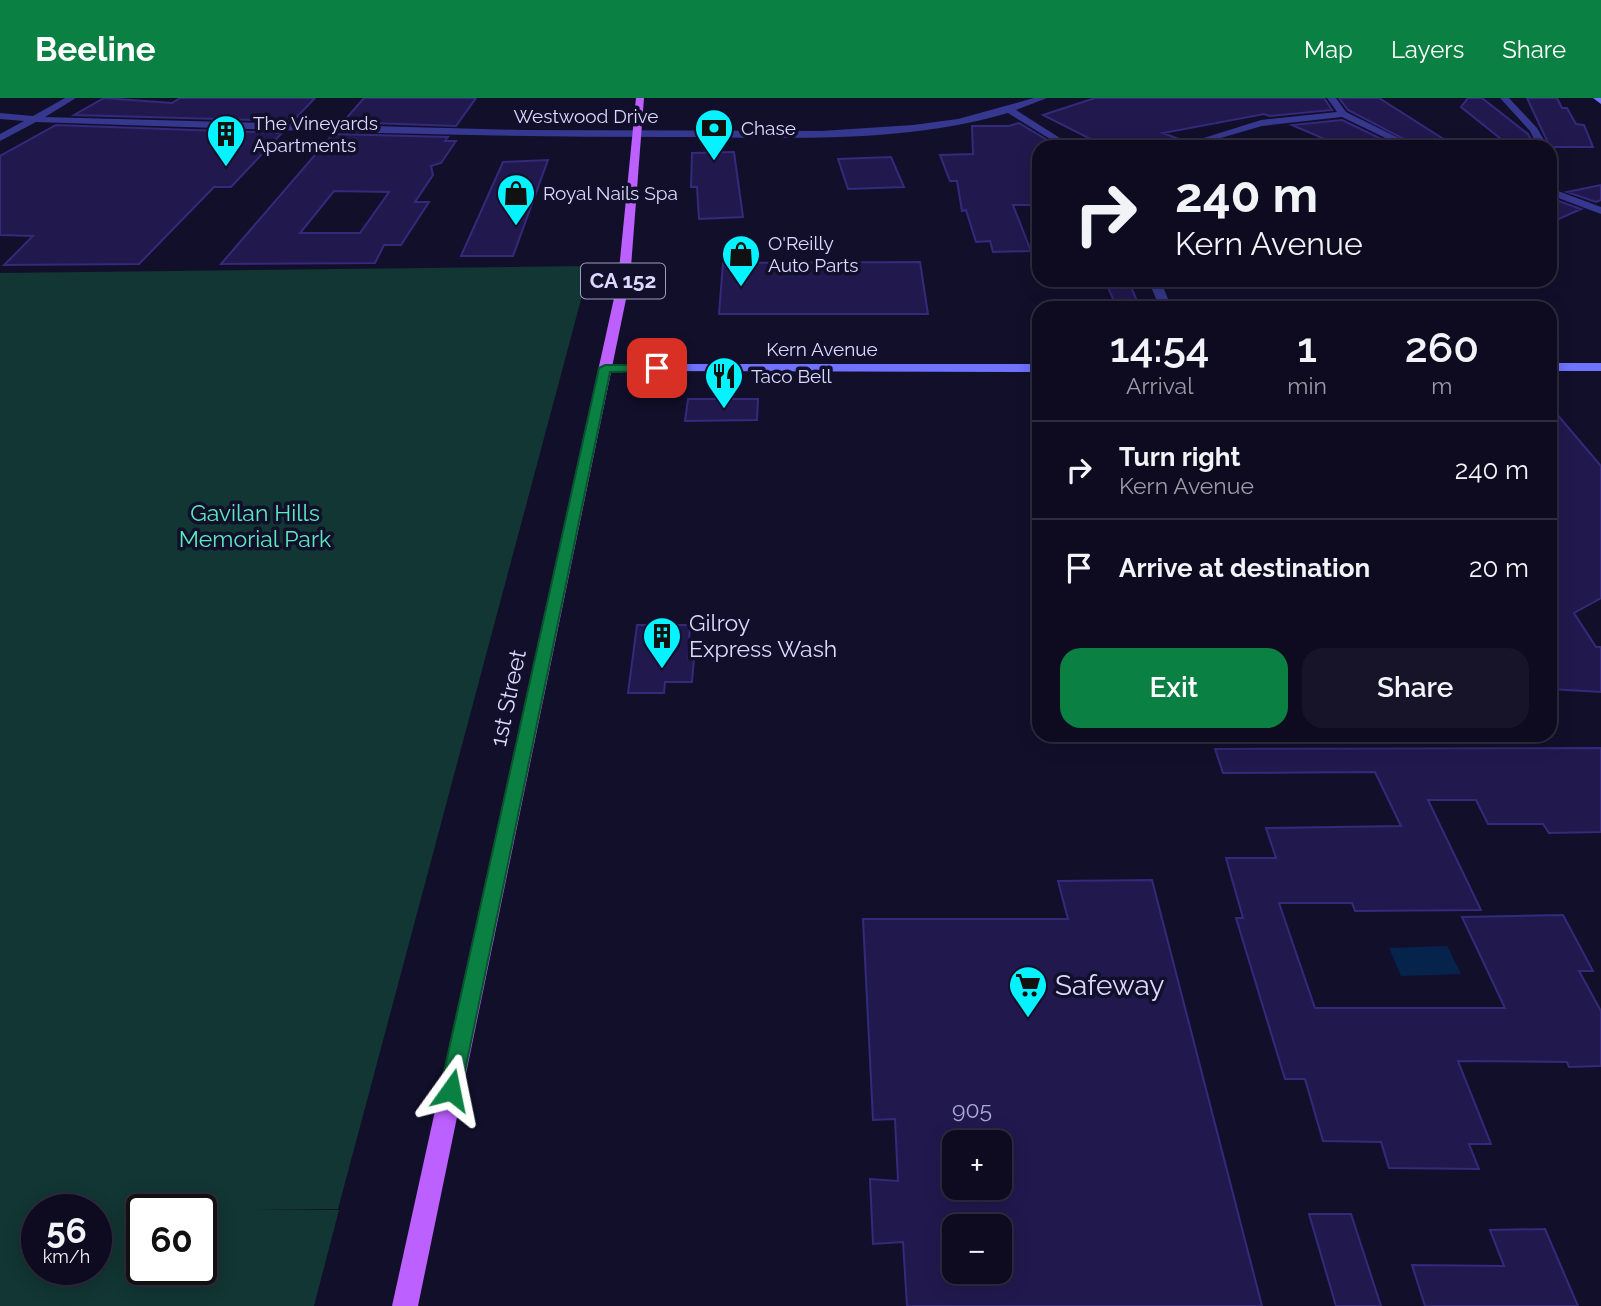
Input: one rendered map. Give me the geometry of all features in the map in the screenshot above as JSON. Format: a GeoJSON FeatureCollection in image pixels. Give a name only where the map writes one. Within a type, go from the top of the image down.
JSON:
{"type":"FeatureCollection","features":[{"type":"Feature","properties":{"kind":"main road","name":"1st Street"},"geometry":{"type":"LineString","coordinates":[[405,1306],[628,256],[635,134],[640,98]]}},
{"type":"Feature","properties":{"kind":"street"},"geometry":{"type":"LineString","coordinates":[[0,138],[72,98]]}},
{"type":"Feature","properties":{"kind":"street","name":"Westwood Drive"},"geometry":{"type":"LineString","coordinates":[[0,116],[551,134],[883,131],[1008,109],[1043,98]]}},
{"type":"Feature","properties":{"kind":"street"},"geometry":{"type":"LineString","coordinates":[[1331,98],[1343,114],[1397,140]]}},
{"type":"Feature","properties":{"kind":"street"},"geometry":{"type":"LineString","coordinates":[[1504,98],[1534,130],[1539,140]]}},
{"type":"Feature","properties":{"kind":"street"},"geometry":{"type":"LineString","coordinates":[[1597,98],[1601,101]]}},
{"type":"Feature","properties":{"kind":"street"},"geometry":{"type":"LineString","coordinates":[[1008,109],[1059,140]]}},
{"type":"Feature","properties":{"kind":"street"},"geometry":{"type":"LineString","coordinates":[[1204,140],[1261,123],[1343,114]]}},
{"type":"Feature","properties":{"kind":"street"},"geometry":{"type":"LineString","coordinates":[[1557,194],[1601,211]]}},
{"type":"Feature","properties":{"kind":"street"},"geometry":{"type":"LineString","coordinates":[[1557,367],[1601,367]]}},
{"type":"Feature","properties":{"kind":"street","name":"Kern Avenue"},"geometry":{"type":"LineString","coordinates":[[605,368],[1032,368]]}},
{"type":"Feature","properties":{"kind":"green space","name":"Gavilan Hills Memorial Park"},"geometry":{"type":"Polygon","coordinates":[[[590,266],[338,1209],[253,1210],[339,1210],[314,1306],[0,1306],[0,273],[590,266]]]}},
{"type":"Feature","properties":{"kind":"water"},"geometry":{"type":"Polygon","coordinates":[[[1447,946],[1461,974],[1401,976],[1389,948],[1447,946]]]}},
{"type":"Feature","properties":{"kind":"building"},"geometry":{"type":"Polygon","coordinates":[[[104,98],[172,103],[180,98],[315,98],[293,121],[74,115],[104,98]]]}},
{"type":"Feature","properties":{"kind":"building"},"geometry":{"type":"Polygon","coordinates":[[[364,98],[476,98],[456,126],[343,122],[364,98]]]}},
{"type":"Feature","properties":{"kind":"building"},"geometry":{"type":"Polygon","coordinates":[[[1095,98],[1324,98],[1332,110],[1270,116],[1264,114],[1163,133],[1176,138],[1164,140],[1092,140],[1043,115],[1095,98]]]}},
{"type":"Feature","properties":{"kind":"building"},"geometry":{"type":"Polygon","coordinates":[[[1339,98],[1379,98],[1445,140],[1406,140],[1348,110],[1339,98]]]}},
{"type":"Feature","properties":{"kind":"building"},"geometry":{"type":"Polygon","coordinates":[[[1468,98],[1482,98],[1528,134],[1531,140],[1502,140],[1461,107],[1468,98]]]}},
{"type":"Feature","properties":{"kind":"building"},"geometry":{"type":"Polygon","coordinates":[[[1527,98],[1557,98],[1562,108],[1567,108],[1576,124],[1584,125],[1593,147],[1557,147],[1557,140],[1547,140],[1527,98]]]}},
{"type":"Feature","properties":{"kind":"building"},"geometry":{"type":"Polygon","coordinates":[[[1342,120],[1383,140],[1327,140],[1292,125],[1342,120]]]}},
{"type":"Feature","properties":{"kind":"building"},"geometry":{"type":"Polygon","coordinates":[[[1019,123],[1047,140],[1032,140],[1032,205],[1013,205],[1031,251],[993,252],[990,241],[976,242],[966,210],[962,211],[957,181],[950,181],[940,155],[973,154],[972,126],[1009,126],[1019,123]]]}},
{"type":"Feature","properties":{"kind":"building"},"geometry":{"type":"Polygon","coordinates":[[[56,125],[282,133],[231,187],[214,187],[139,264],[4,265],[33,236],[0,235],[0,156],[56,125]]]}},
{"type":"Feature","properties":{"kind":"building"},"geometry":{"type":"Polygon","coordinates":[[[333,134],[448,137],[445,141],[456,141],[441,163],[431,166],[433,175],[415,202],[429,202],[401,245],[384,245],[375,263],[221,264],[333,134]],[[334,191],[300,233],[360,233],[389,192],[334,191]]]}},
{"type":"Feature","properties":{"kind":"building"},"geometry":{"type":"Polygon","coordinates":[[[734,152],[743,217],[699,219],[697,187],[691,187],[692,153],[734,152]]]}},
{"type":"Feature","properties":{"kind":"building"},"geometry":{"type":"Polygon","coordinates":[[[891,157],[904,187],[848,189],[838,159],[891,157]]]}},
{"type":"Feature","properties":{"kind":"building"},"geometry":{"type":"Polygon","coordinates":[[[548,160],[513,256],[461,256],[503,162],[548,160]]]}},
{"type":"Feature","properties":{"kind":"building"},"geometry":{"type":"Polygon","coordinates":[[[1601,185],[1601,200],[1596,202],[1567,192],[1601,185]]]}},
{"type":"Feature","properties":{"kind":"building"},"geometry":{"type":"Polygon","coordinates":[[[1557,200],[1581,209],[1557,220],[1557,200]]]}},
{"type":"Feature","properties":{"kind":"building"},"geometry":{"type":"Polygon","coordinates":[[[920,262],[928,314],[719,314],[723,263],[920,262]]]}},
{"type":"Feature","properties":{"kind":"building"},"geometry":{"type":"Polygon","coordinates":[[[1108,287],[1131,287],[1137,301],[1114,301],[1108,287]]]}},
{"type":"Feature","properties":{"kind":"building","name":"Taco Bell"},"geometry":{"type":"Polygon","coordinates":[[[688,399],[758,399],[757,420],[685,421],[688,399]]]}},
{"type":"Feature","properties":{"kind":"building"},"geometry":{"type":"Polygon","coordinates":[[[1557,414],[1601,466],[1601,598],[1574,613],[1596,647],[1601,647],[1601,692],[1557,689],[1557,414]]]}},
{"type":"Feature","properties":{"kind":"building","name":"Gilroy Express Wash"},"geometry":{"type":"Polygon","coordinates":[[[637,625],[690,625],[688,658],[694,658],[692,682],[665,682],[664,693],[628,693],[637,625]]]}},
{"type":"Feature","properties":{"kind":"building"},"geometry":{"type":"Polygon","coordinates":[[[1601,748],[1601,832],[1549,833],[1543,824],[1488,824],[1476,800],[1428,800],[1481,910],[1355,911],[1352,903],[1279,903],[1315,1008],[1505,1008],[1462,917],[1563,915],[1593,971],[1579,971],[1601,1011],[1601,1066],[1569,1067],[1567,1062],[1458,1061],[1491,1144],[1469,1144],[1479,1169],[1389,1168],[1381,1142],[1323,1141],[1305,1079],[1285,1079],[1236,918],[1243,918],[1226,858],[1276,858],[1266,828],[1401,826],[1375,772],[1223,773],[1215,749],[1601,748]]]}},
{"type":"Feature","properties":{"kind":"building","name":"Safeway"},"geometry":{"type":"Polygon","coordinates":[[[1152,880],[1262,1306],[907,1306],[903,1242],[873,1244],[870,1179],[898,1181],[895,1119],[873,1120],[863,919],[1068,919],[1058,881],[1152,880]]]}},
{"type":"Feature","properties":{"kind":"building"},"geometry":{"type":"Polygon","coordinates":[[[1309,1214],[1351,1214],[1381,1306],[1336,1306],[1309,1214]]]}},
{"type":"Feature","properties":{"kind":"building"},"geometry":{"type":"Polygon","coordinates":[[[1545,1229],[1578,1306],[1425,1306],[1412,1265],[1504,1266],[1490,1230],[1545,1229]]]}},
{"type":"Feature","properties":{"kind":"place","name":"Chase"},"geometry":{"type":"Point","coordinates":[714,162]}},
{"type":"Feature","properties":{"kind":"place","name":"The Vineyards Apartments"},"geometry":{"type":"Point","coordinates":[226,168]}},
{"type":"Feature","properties":{"kind":"place","name":"Royal Nails Spa"},"geometry":{"type":"Point","coordinates":[516,227]}},
{"type":"Feature","properties":{"kind":"place","name":"O'Reilly Auto Parts"},"geometry":{"type":"Point","coordinates":[741,288]}},
{"type":"Feature","properties":{"kind":"place","name":"Taco Bell"},"geometry":{"type":"Point","coordinates":[724,410]}},
{"type":"Feature","properties":{"kind":"place","name":"Gilroy Express Wash"},"geometry":{"type":"Point","coordinates":[662,670]}},
{"type":"Feature","properties":{"kind":"place","name":"Safeway"},"geometry":{"type":"Point","coordinates":[1028,1019]}},
{"type":"Feature","properties":{"kind":"route"},"geometry":{"type":"LineString","coordinates":[[451,1090],[605,368],[657,368]]}}]}
